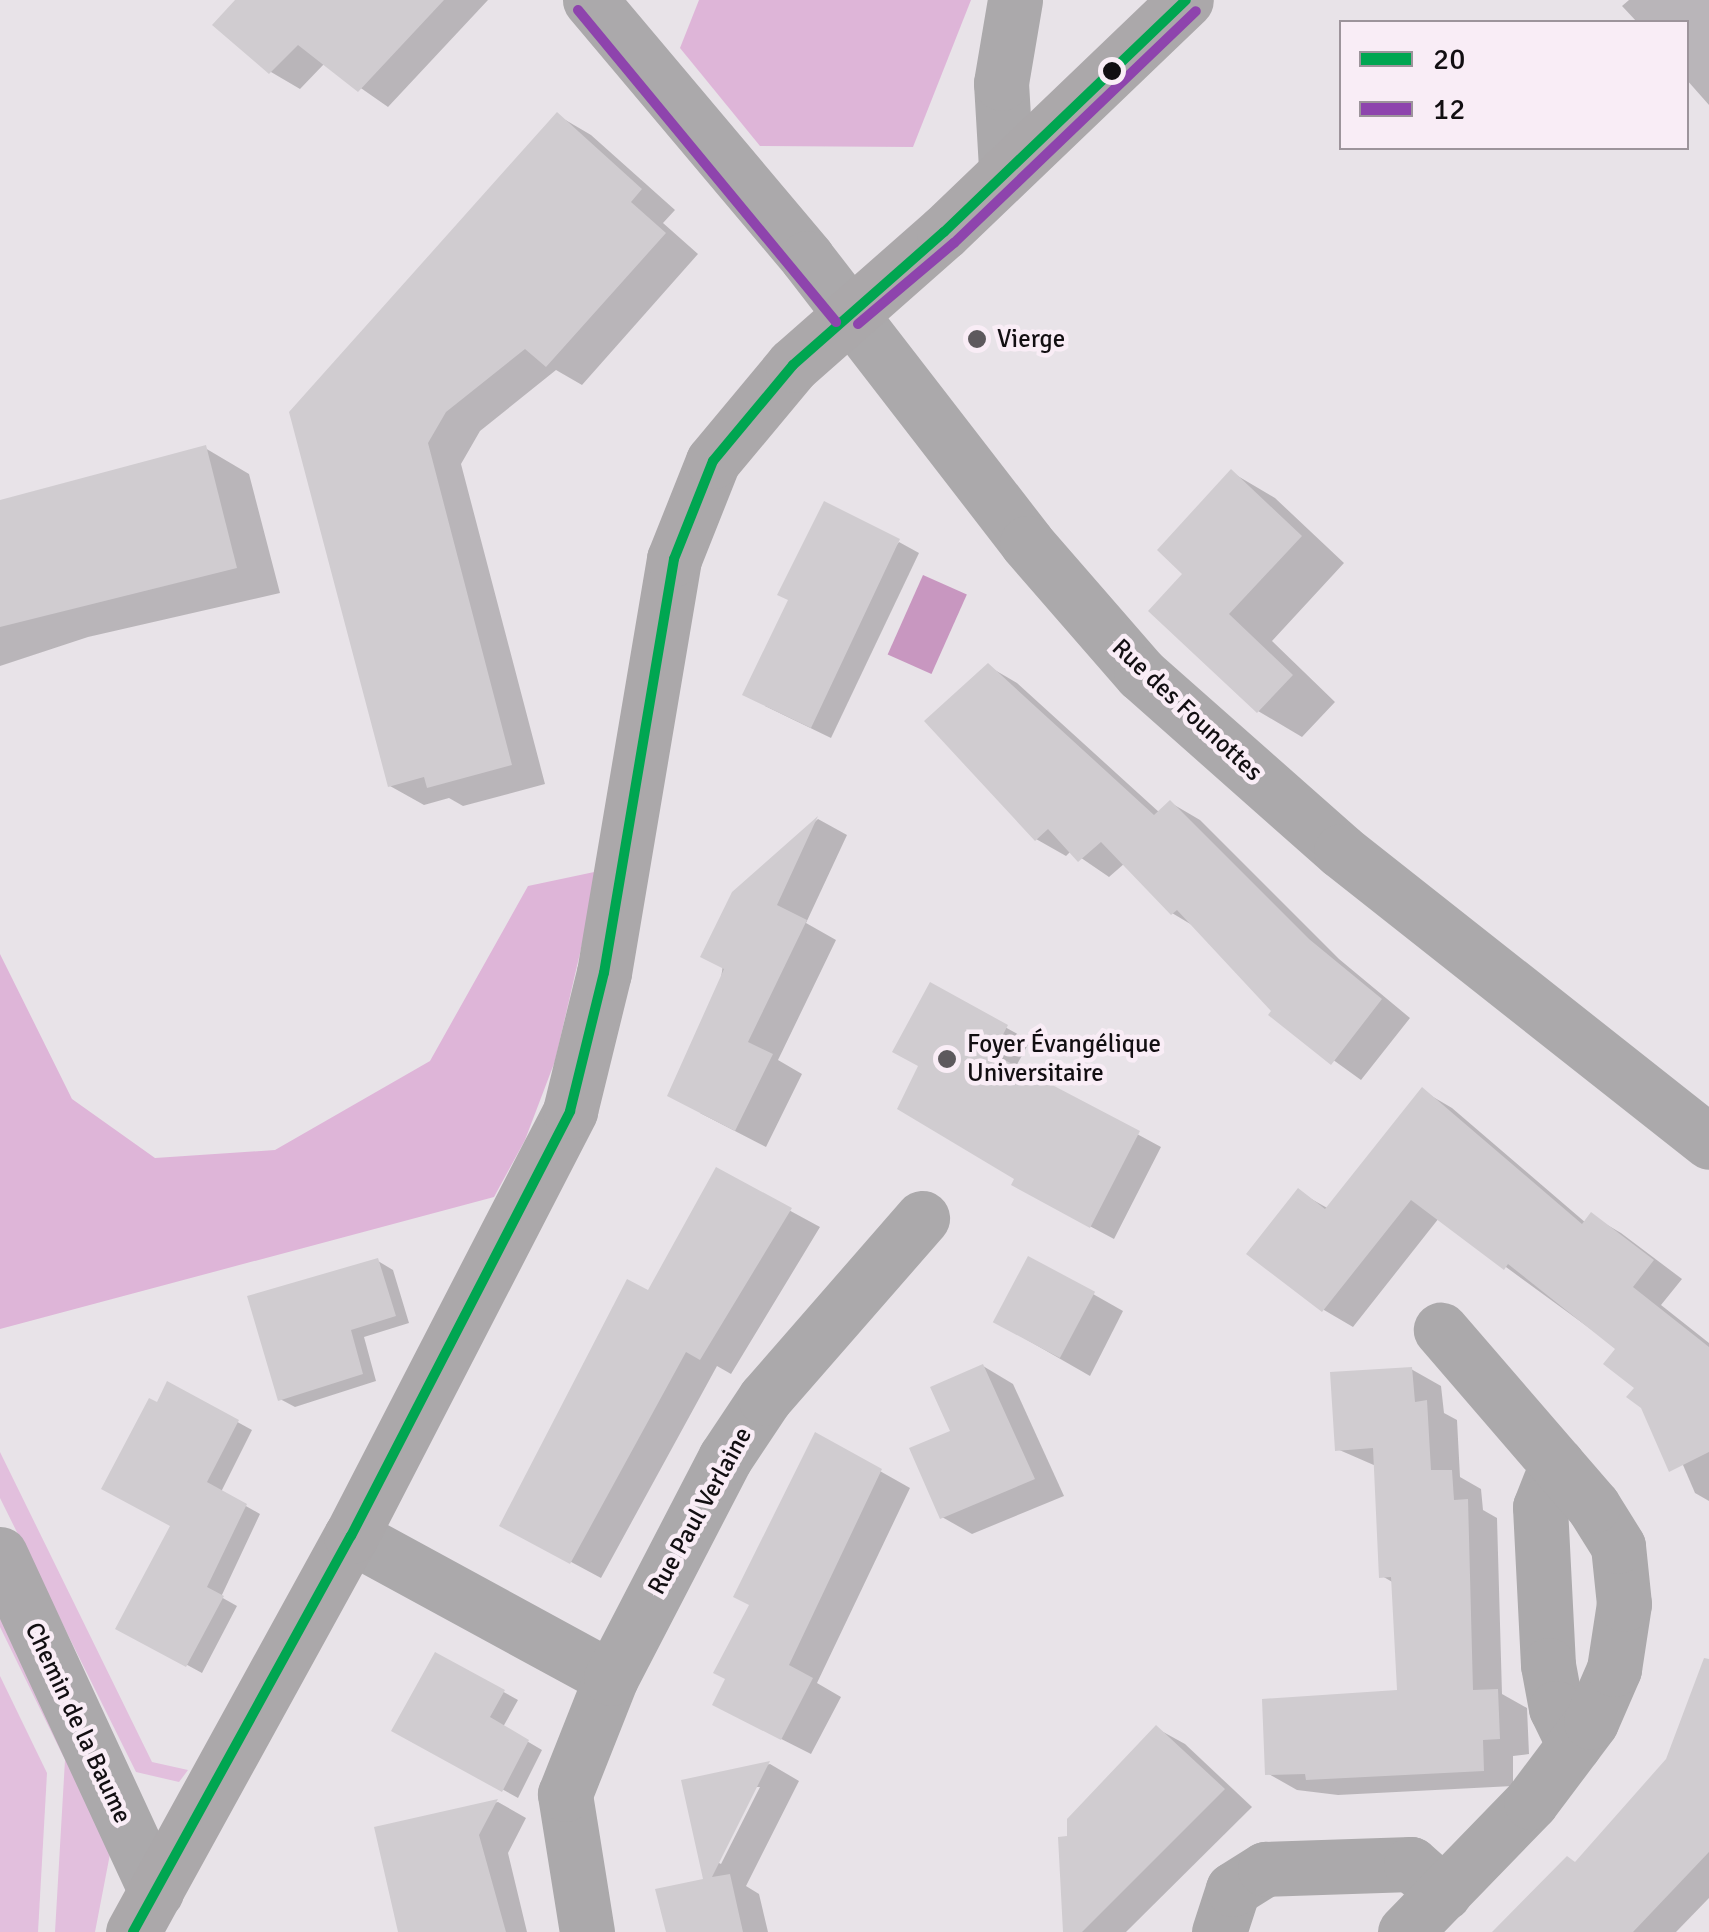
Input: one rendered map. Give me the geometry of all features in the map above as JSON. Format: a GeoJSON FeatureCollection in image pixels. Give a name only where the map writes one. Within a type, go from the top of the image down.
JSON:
{"type":"FeatureCollection","features":[{"type":"Feature","properties":{"kind":"street","name":"Rue des Founottes"},"geometry":{"type":"LineString","coordinates":[[590,0],[848,312],[1027,543],[1141,674],[1341,852],[1709,1142]]}},
{"type":"Feature","properties":{"kind":"street"},"geometry":{"type":"LineString","coordinates":[[1006,167],[1001,83],[1014,0]]}},
{"type":"Feature","properties":{"kind":"street"},"geometry":{"type":"LineString","coordinates":[[144,1912],[351,1536],[570,1112],[604,974],[674,559],[712,461],[793,365],[848,312],[944,232],[1006,167],[1186,0]]}},
{"type":"Feature","properties":{"kind":"street","name":"Rue Paul Verlaine"},"geometry":{"type":"LineString","coordinates":[[587,1932],[577,1900],[566,1794],[611,1678],[725,1458],[765,1398],[922,1218]]}},
{"type":"Feature","properties":{"kind":"street"},"geometry":{"type":"LineString","coordinates":[[1405,1932],[1531,1802],[1574,1744],[1614,1668],[1624,1604],[1618,1546],[1557,1464],[1440,1330]]}},
{"type":"Feature","properties":{"kind":"street"},"geometry":{"type":"LineString","coordinates":[[1557,1464],[1540,1506],[1547,1645],[1556,1708],[1574,1744]]}},
{"type":"Feature","properties":{"kind":"street"},"geometry":{"type":"LineString","coordinates":[[351,1536],[611,1678]]}},
{"type":"Feature","properties":{"kind":"street","name":"Chemin de la Baume"},"geometry":{"type":"LineString","coordinates":[[0,1554],[144,1912]]}},
{"type":"Feature","properties":{"kind":"street"},"geometry":{"type":"LineString","coordinates":[[1219,1932],[1233,1888],[1265,1868],[1411,1864],[1444,1892]]}},
{"type":"Feature","properties":{"kind":"shaded area"},"geometry":{"type":"Polygon","coordinates":[[[699,0],[971,0],[913,147],[760,146],[680,48],[699,0]]]}},
{"type":"Feature","properties":{"kind":"shaded area"},"geometry":{"type":"Polygon","coordinates":[[[923,575],[967,595],[931,674],[888,654],[923,575]]]}},
{"type":"Feature","properties":{"kind":"shaded area"},"geometry":{"type":"Polygon","coordinates":[[[599,871],[555,1061],[525,1140],[494,1197],[0,1329],[0,954],[72,1099],[155,1158],[275,1150],[430,1061],[528,886],[599,871]]]}},
{"type":"Feature","properties":{"kind":"shaded area"},"geometry":{"type":"Polygon","coordinates":[[[0,1452],[152,1762],[188,1770],[179,1782],[136,1772],[0,1498],[0,1452]]]}},
{"type":"Feature","properties":{"kind":"shaded area"},"geometry":{"type":"Polygon","coordinates":[[[0,1599],[110,1854],[95,1932],[55,1932],[65,1760],[0,1627],[0,1599]]]}},
{"type":"Feature","properties":{"kind":"shaded area"},"geometry":{"type":"Polygon","coordinates":[[[0,1676],[47,1773],[38,1932],[0,1932],[0,1676]]]}},
{"type":"Feature","properties":{"kind":"building"},"geometry":{"type":"Polygon","coordinates":[[[235,0],[444,0],[358,92],[298,45],[269,74],[212,25],[235,0]]]}},
{"type":"Feature","properties":{"kind":"building"},"geometry":{"type":"Polygon","coordinates":[[[557,112],[642,189],[631,202],[666,233],[546,367],[525,349],[446,412],[428,443],[512,765],[427,788],[424,777],[388,787],[289,412],[557,112]]]}},
{"type":"Feature","properties":{"kind":"building"},"geometry":{"type":"Polygon","coordinates":[[[206,445],[237,568],[0,627],[0,500],[206,445]]]}},
{"type":"Feature","properties":{"kind":"building"},"geometry":{"type":"Polygon","coordinates":[[[1231,469],[1302,536],[1229,614],[1293,675],[1257,713],[1148,611],[1182,574],[1157,550],[1231,469]]]}},
{"type":"Feature","properties":{"kind":"building"},"geometry":{"type":"Polygon","coordinates":[[[824,501],[900,539],[811,728],[742,695],[788,600],[777,595],[824,501]]]}},
{"type":"Feature","properties":{"kind":"building"},"geometry":{"type":"Polygon","coordinates":[[[988,663],[1154,815],[1170,800],[1309,939],[1382,999],[1331,1065],[1268,1015],[1271,1011],[1177,910],[1171,915],[1101,842],[1078,862],[1048,829],[1035,841],[924,721],[988,663]]]}},
{"type":"Feature","properties":{"kind":"building"},"geometry":{"type":"Polygon","coordinates":[[[818,816],[777,905],[807,920],[748,1042],[773,1054],[735,1131],[667,1096],[724,969],[700,957],[732,892],[818,816]]]}},
{"type":"Feature","properties":{"kind":"building"},"geometry":{"type":"Polygon","coordinates":[[[930,982],[1008,1025],[993,1054],[1140,1131],[1090,1228],[1011,1185],[1014,1179],[897,1109],[918,1066],[892,1052],[930,982]]]}},
{"type":"Feature","properties":{"kind":"building"},"geometry":{"type":"Polygon","coordinates":[[[1422,1087],[1582,1224],[1591,1212],[1654,1260],[1633,1287],[1709,1347],[1709,1452],[1669,1472],[1641,1408],[1626,1397],[1634,1388],[1603,1364],[1615,1349],[1508,1264],[1504,1270],[1411,1200],[1322,1312],[1246,1254],[1298,1188],[1325,1209],[1422,1087]]]}},
{"type":"Feature","properties":{"kind":"building"},"geometry":{"type":"Polygon","coordinates":[[[716,1167],[792,1208],[700,1360],[686,1352],[570,1564],[499,1526],[627,1279],[648,1290],[716,1167]]]}},
{"type":"Feature","properties":{"kind":"building"},"geometry":{"type":"Polygon","coordinates":[[[1028,1256],[1095,1292],[1060,1358],[993,1322],[1028,1256]]]}},
{"type":"Feature","properties":{"kind":"building"},"geometry":{"type":"Polygon","coordinates":[[[378,1258],[396,1316],[351,1330],[363,1374],[278,1401],[247,1296],[378,1258]]]}},
{"type":"Feature","properties":{"kind":"building"},"geometry":{"type":"Polygon","coordinates":[[[983,1364],[1035,1479],[940,1519],[909,1448],[950,1431],[930,1387],[983,1364]]]}},
{"type":"Feature","properties":{"kind":"building"},"geometry":{"type":"Polygon","coordinates":[[[1412,1367],[1415,1402],[1427,1400],[1431,1470],[1452,1470],[1454,1500],[1468,1499],[1473,1690],[1498,1689],[1500,1739],[1483,1740],[1484,1771],[1306,1780],[1305,1774],[1265,1775],[1262,1699],[1397,1690],[1391,1577],[1379,1578],[1373,1448],[1335,1451],[1330,1372],[1412,1367]]]}},
{"type":"Feature","properties":{"kind":"building"},"geometry":{"type":"Polygon","coordinates":[[[167,1381],[239,1420],[207,1482],[247,1504],[207,1587],[224,1596],[186,1667],[115,1629],[170,1526],[101,1489],[149,1398],[157,1402],[167,1381]]]}},
{"type":"Feature","properties":{"kind":"building"},"geometry":{"type":"Polygon","coordinates":[[[815,1432],[882,1469],[789,1665],[813,1678],[781,1740],[712,1705],[725,1679],[713,1673],[749,1605],[733,1597],[815,1432]]]}},
{"type":"Feature","properties":{"kind":"building"},"geometry":{"type":"Polygon","coordinates":[[[435,1652],[505,1690],[490,1717],[529,1740],[502,1792],[391,1731],[435,1652]]]}},
{"type":"Feature","properties":{"kind":"building"},"geometry":{"type":"Polygon","coordinates":[[[1704,1658],[1709,1659],[1709,1852],[1633,1932],[1492,1932],[1567,1856],[1575,1862],[1666,1759],[1704,1658]]]}},
{"type":"Feature","properties":{"kind":"building"},"geometry":{"type":"Polygon","coordinates":[[[1156,1725],[1225,1789],[1082,1932],[1063,1932],[1058,1837],[1067,1836],[1067,1819],[1156,1725]]]}},
{"type":"Feature","properties":{"kind":"building"},"geometry":{"type":"Polygon","coordinates":[[[770,1761],[712,1877],[730,1874],[743,1932],[666,1932],[655,1889],[703,1879],[681,1780],[770,1761]]]}},
{"type":"Feature","properties":{"kind":"building"},"geometry":{"type":"Polygon","coordinates":[[[498,1799],[479,1835],[506,1932],[398,1932],[374,1827],[498,1799]]]}},
{"type":"Feature","properties":{"kind":"transit line","name":"20"},"geometry":{"type":"LineString","coordinates":[[133,1932],[351,1536],[570,1111],[604,973],[674,559],[713,461],[793,365],[944,232],[1186,0]]}},
{"type":"Feature","properties":{"kind":"transit line","name":"12"},"geometry":{"type":"LineString","coordinates":[[578,10],[836,322]]}},
{"type":"Feature","properties":{"kind":"transit line","name":"12"},"geometry":{"type":"LineString","coordinates":[[858,324],[954,243],[1196,11]]}},
{"type":"Feature","properties":{"kind":"place","name":"Vierge"},"geometry":{"type":"Point","coordinates":[977,339]}},
{"type":"Feature","properties":{"kind":"place","name":"Foyer Évangélique Universitaire"},"geometry":{"type":"Point","coordinates":[947,1059]}}]}
